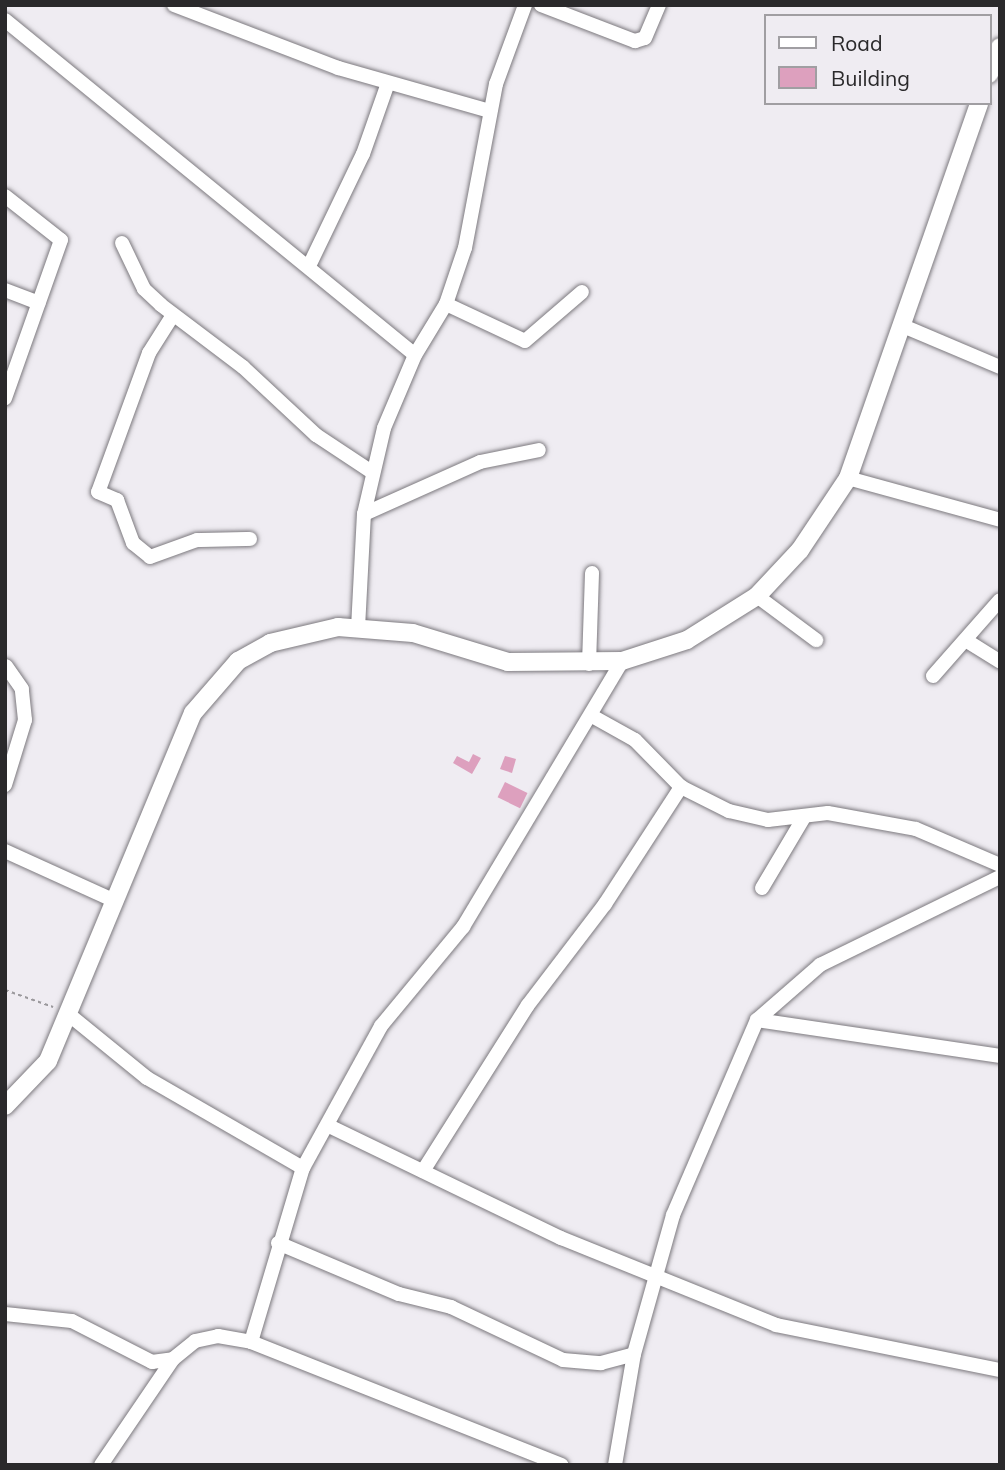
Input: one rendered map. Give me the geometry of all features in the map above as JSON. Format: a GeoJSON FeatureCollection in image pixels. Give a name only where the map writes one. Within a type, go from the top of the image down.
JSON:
{"type":"FeatureCollection","features":[{"type":"Feature","properties":{"kind":"main road"},"geometry":{"type":"LineString","coordinates":[[991,69],[1000,47]]}},
{"type":"Feature","properties":{"kind":"main road"},"geometry":{"type":"LineString","coordinates":[[5,1106],[48,1061],[193,713],[217,678],[270,643],[307,631],[358,628],[413,633],[508,662],[589,664],[622,661],[687,640],[757,596],[800,550],[848,478],[978,105]]}},
{"type":"Feature","properties":{"kind":"street"},"geometry":{"type":"LineString","coordinates":[[174,5],[388,83],[490,111]]}},
{"type":"Feature","properties":{"kind":"street"},"geometry":{"type":"LineString","coordinates":[[358,628],[364,514],[372,472],[415,355],[446,303],[465,248],[490,111],[525,5]]}},
{"type":"Feature","properties":{"kind":"street"},"geometry":{"type":"LineString","coordinates":[[541,5],[635,41],[645,38],[659,5]]}},
{"type":"Feature","properties":{"kind":"street"},"geometry":{"type":"LineString","coordinates":[[5,20],[415,355]]}},
{"type":"Feature","properties":{"kind":"street"},"geometry":{"type":"LineString","coordinates":[[309,266],[363,154],[388,83]]}},
{"type":"Feature","properties":{"kind":"street"},"geometry":{"type":"LineString","coordinates":[[5,196],[60,233],[39,303],[5,398]]}},
{"type":"Feature","properties":{"kind":"street"},"geometry":{"type":"LineString","coordinates":[[122,243],[144,289],[173,315],[243,367],[316,435],[372,472]]}},
{"type":"Feature","properties":{"kind":"street"},"geometry":{"type":"LineString","coordinates":[[5,290],[39,303]]}},
{"type":"Feature","properties":{"kind":"street"},"geometry":{"type":"LineString","coordinates":[[446,303],[525,341],[582,292]]}},
{"type":"Feature","properties":{"kind":"street"},"geometry":{"type":"LineString","coordinates":[[173,315],[140,374],[97,492],[117,500],[132,543],[150,557],[197,540],[250,539]]}},
{"type":"Feature","properties":{"kind":"street"},"geometry":{"type":"LineString","coordinates":[[903,326],[1000,367]]}},
{"type":"Feature","properties":{"kind":"street"},"geometry":{"type":"LineString","coordinates":[[364,514],[480,462],[539,450]]}},
{"type":"Feature","properties":{"kind":"street"},"geometry":{"type":"LineString","coordinates":[[848,478],[1000,520]]}},
{"type":"Feature","properties":{"kind":"street"},"geometry":{"type":"LineString","coordinates":[[589,664],[592,573]]}},
{"type":"Feature","properties":{"kind":"street"},"geometry":{"type":"LineString","coordinates":[[757,596],[816,640]]}},
{"type":"Feature","properties":{"kind":"street"},"geometry":{"type":"LineString","coordinates":[[933,676],[967,641],[1000,600]]}},
{"type":"Feature","properties":{"kind":"street"},"geometry":{"type":"LineString","coordinates":[[967,641],[1000,662]]}},
{"type":"Feature","properties":{"kind":"street"},"geometry":{"type":"LineString","coordinates":[[251,1342],[278,1243],[303,1168],[329,1126],[381,1026],[463,928],[592,716],[622,661]]}},
{"type":"Feature","properties":{"kind":"street"},"geometry":{"type":"LineString","coordinates":[[5,785],[25,720],[22,689],[6,666]]}},
{"type":"Feature","properties":{"kind":"street"},"geometry":{"type":"LineString","coordinates":[[592,716],[635,740],[681,787],[729,811],[768,820],[803,819],[828,813],[916,829],[1000,864]]}},
{"type":"Feature","properties":{"kind":"street"},"geometry":{"type":"LineString","coordinates":[[423,1171],[528,1005],[605,904],[681,787]]}},
{"type":"Feature","properties":{"kind":"street"},"geometry":{"type":"LineString","coordinates":[[762,888],[803,819]]}},
{"type":"Feature","properties":{"kind":"street"},"geometry":{"type":"LineString","coordinates":[[5,851],[113,900]]}},
{"type":"Feature","properties":{"kind":"street"},"geometry":{"type":"LineString","coordinates":[[615,1465],[634,1354],[681,1190],[757,1020],[820,965],[1000,877]]}},
{"type":"Feature","properties":{"kind":"street"},"geometry":{"type":"LineString","coordinates":[[67,1013],[148,1077],[303,1168]]}},
{"type":"Feature","properties":{"kind":"street"},"geometry":{"type":"LineString","coordinates":[[757,1020],[999,1054]]}},
{"type":"Feature","properties":{"kind":"street"},"geometry":{"type":"LineString","coordinates":[[329,1126],[656,1279],[803,1333],[1000,1370]]}},
{"type":"Feature","properties":{"kind":"street"},"geometry":{"type":"LineString","coordinates":[[278,1243],[399,1294],[451,1307],[563,1360],[601,1363],[634,1354]]}},
{"type":"Feature","properties":{"kind":"street"},"geometry":{"type":"LineString","coordinates":[[5,1314],[72,1321],[152,1362],[173,1359]]}},
{"type":"Feature","properties":{"kind":"street"},"geometry":{"type":"LineString","coordinates":[[102,1465],[157,1378],[173,1359],[209,1337],[251,1342],[527,1458],[562,1465]]}},
{"type":"Feature","properties":{"kind":"street"},"geometry":{"type":"LineString","coordinates":[[152,1362],[157,1378]]}},
{"type":"Feature","properties":{"kind":"path"},"geometry":{"type":"LineString","coordinates":[[5,990],[67,1013]]}},
{"type":"Feature","properties":{"kind":"building"},"geometry":{"type":"Polygon","coordinates":[[[473,754],[481,758],[472,774],[453,763],[457,756],[469,762],[473,754]]]}},
{"type":"Feature","properties":{"kind":"building"},"geometry":{"type":"Polygon","coordinates":[[[505,756],[516,759],[512,773],[500,769],[505,756]]]}},
{"type":"Feature","properties":{"kind":"building"},"geometry":{"type":"Polygon","coordinates":[[[505,782],[527,793],[520,808],[498,797],[505,782]]]}}]}
